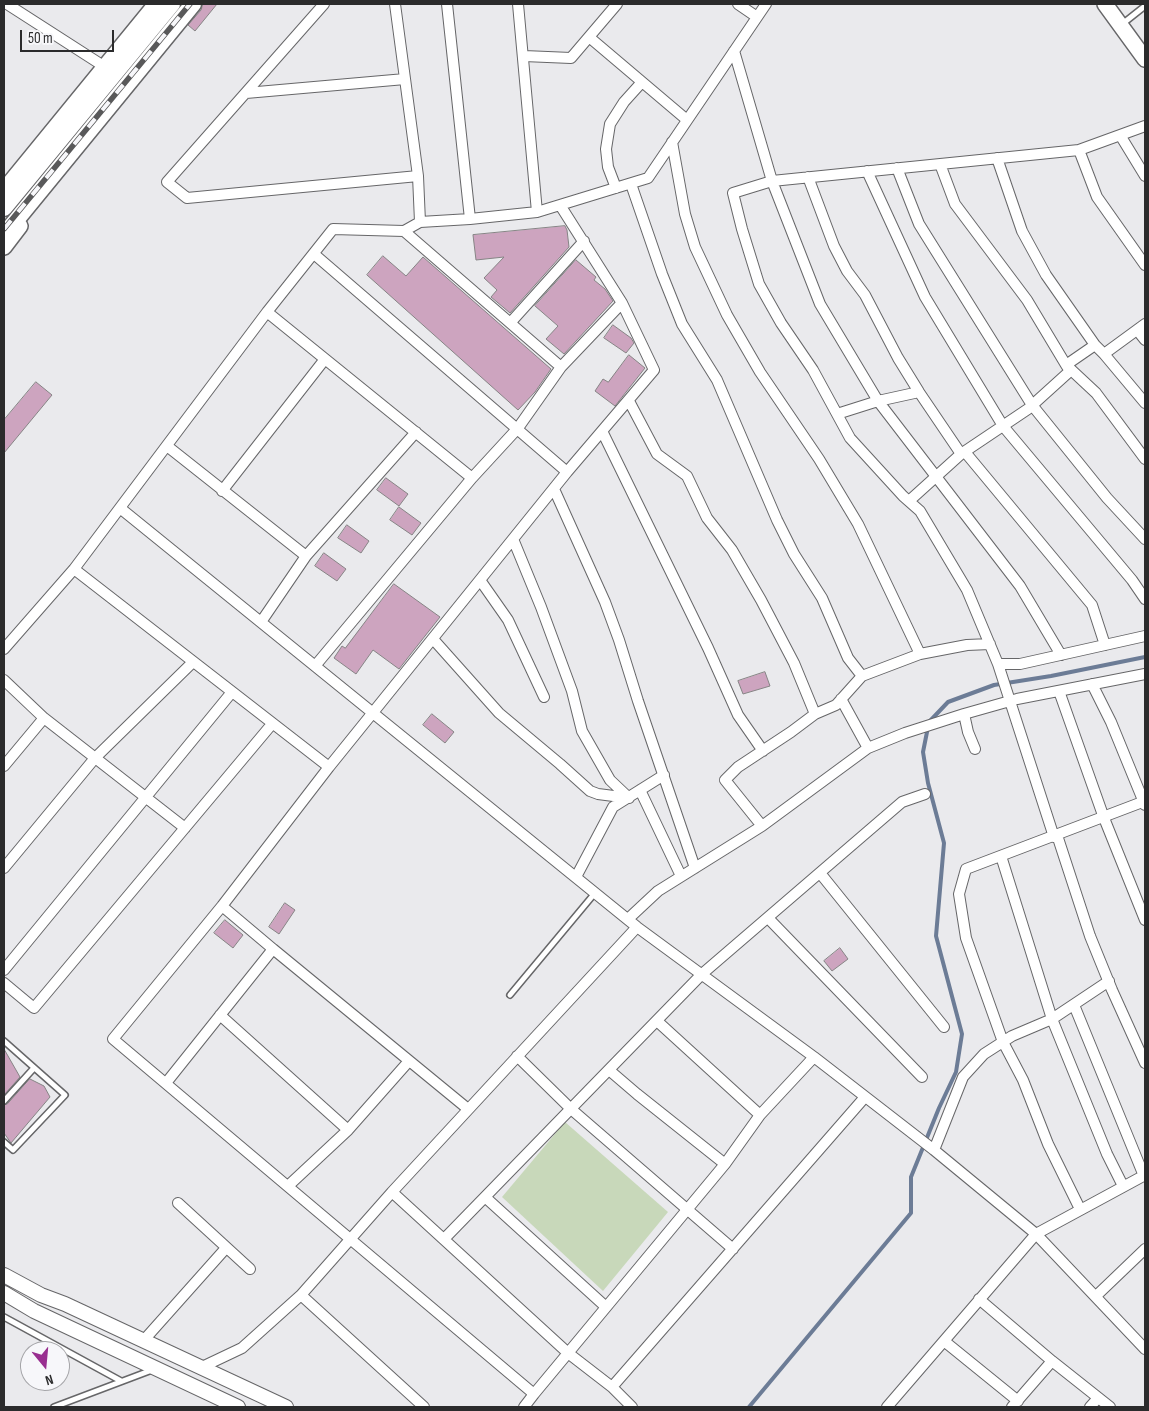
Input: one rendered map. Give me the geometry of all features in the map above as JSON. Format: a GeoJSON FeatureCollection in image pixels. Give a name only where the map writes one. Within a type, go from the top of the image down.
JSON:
{"type":"FeatureCollection","features":[{"type":"Feature","properties":{"kind":"main road"},"geometry":{"type":"LineString","coordinates":[[4,190],[156,4]]}},
{"type":"Feature","properties":{"kind":"main road"},"geometry":{"type":"LineString","coordinates":[[4,208],[172,4]]}},
{"type":"Feature","properties":{"kind":"main road"},"geometry":{"type":"LineString","coordinates":[[4,235],[193,4]]}},
{"type":"Feature","properties":{"kind":"main road"},"geometry":{"type":"LineString","coordinates":[[4,247],[201,4]]}},
{"type":"Feature","properties":{"kind":"main road"},"geometry":{"type":"LineString","coordinates":[[1106,4],[1145,59]]}},
{"type":"Feature","properties":{"kind":"street"},"geometry":{"type":"LineString","coordinates":[[5,4],[105,67]]}},
{"type":"Feature","properties":{"kind":"street"},"geometry":{"type":"LineString","coordinates":[[324,4],[166,182],[188,198],[418,176]]}},
{"type":"Feature","properties":{"kind":"street"},"geometry":{"type":"LineString","coordinates":[[395,4],[418,176],[420,222]]}},
{"type":"Feature","properties":{"kind":"street"},"geometry":{"type":"LineString","coordinates":[[447,4],[470,219]]}},
{"type":"Feature","properties":{"kind":"street"},"geometry":{"type":"LineString","coordinates":[[518,4],[537,212]]}},
{"type":"Feature","properties":{"kind":"street"},"geometry":{"type":"LineString","coordinates":[[524,56],[571,58],[617,4]]}},
{"type":"Feature","properties":{"kind":"street"},"geometry":{"type":"LineString","coordinates":[[738,4],[757,17]]}},
{"type":"Feature","properties":{"kind":"street"},"geometry":{"type":"LineString","coordinates":[[4,649],[74,569],[267,312],[333,229],[404,231],[420,222],[537,212],[648,178],[766,4]]}},
{"type":"Feature","properties":{"kind":"street"},"geometry":{"type":"LineString","coordinates":[[589,37],[687,120]]}},
{"type":"Feature","properties":{"kind":"street"},"geometry":{"type":"LineString","coordinates":[[734,51],[772,181],[820,304],[878,401],[1020,586],[1061,655]]}},
{"type":"Feature","properties":{"kind":"street"},"geometry":{"type":"LineString","coordinates":[[246,93],[405,79]]}},
{"type":"Feature","properties":{"kind":"street"},"geometry":{"type":"LineString","coordinates":[[616,188],[608,167],[606,149],[610,124],[624,102],[642,82]]}},
{"type":"Feature","properties":{"kind":"street"},"geometry":{"type":"LineString","coordinates":[[1145,126],[1079,150],[772,181],[733,193],[759,284],[781,322],[813,370],[850,438],[920,511],[967,590],[998,664],[1090,936],[1145,1063]]}},
{"type":"Feature","properties":{"kind":"street"},"geometry":{"type":"LineString","coordinates":[[1120,135],[1145,176]]}},
{"type":"Feature","properties":{"kind":"street"},"geometry":{"type":"LineString","coordinates":[[672,142],[685,214],[695,247],[727,315],[760,372],[819,459],[858,524],[920,654]]}},
{"type":"Feature","properties":{"kind":"street"},"geometry":{"type":"LineString","coordinates":[[1079,150],[1096,197],[1145,265]]}},
{"type":"Feature","properties":{"kind":"street"},"geometry":{"type":"LineString","coordinates":[[997,158],[1022,231],[1046,275],[1095,345],[1145,403]]}},
{"type":"Feature","properties":{"kind":"street"},"geometry":{"type":"LineString","coordinates":[[909,501],[963,453],[1032,405],[1070,371],[1027,300],[954,204],[940,164]]}},
{"type":"Feature","properties":{"kind":"street"},"geometry":{"type":"LineString","coordinates":[[897,168],[919,224],[1032,405],[1107,498],[1145,539]]}},
{"type":"Feature","properties":{"kind":"street"},"geometry":{"type":"LineString","coordinates":[[867,171],[925,296],[1003,426],[1126,572],[1145,599]]}},
{"type":"Feature","properties":{"kind":"street"},"geometry":{"type":"LineString","coordinates":[[808,177],[834,246],[847,271],[865,295],[898,358],[919,392],[963,453],[1092,605],[1105,645]]}},
{"type":"Feature","properties":{"kind":"street"},"geometry":{"type":"LineString","coordinates":[[631,184],[662,274],[682,324],[717,380],[777,520],[794,554],[822,598],[848,658],[862,676]]}},
{"type":"Feature","properties":{"kind":"street"},"geometry":{"type":"LineString","coordinates":[[534,1394],[114,1039],[222,906],[329,767],[567,472],[654,370],[622,303],[560,205]]}},
{"type":"Feature","properties":{"kind":"street"},"geometry":{"type":"LineString","coordinates":[[404,231],[561,367]]}},
{"type":"Feature","properties":{"kind":"street"},"geometry":{"type":"LineString","coordinates":[[511,322],[584,241]]}},
{"type":"Feature","properties":{"kind":"street"},"geometry":{"type":"LineString","coordinates":[[314,254],[567,472]]}},
{"type":"Feature","properties":{"kind":"street"},"geometry":{"type":"LineString","coordinates":[[314,666],[472,478],[518,428],[561,367],[622,303]]}},
{"type":"Feature","properties":{"kind":"street"},"geometry":{"type":"LineString","coordinates":[[267,312],[472,478]]}},
{"type":"Feature","properties":{"kind":"street"},"geometry":{"type":"LineString","coordinates":[[1104,354],[1141,327],[1145,340]]}},
{"type":"Feature","properties":{"kind":"street"},"geometry":{"type":"LineString","coordinates":[[1066,365],[1095,345]]}},
{"type":"Feature","properties":{"kind":"street"},"geometry":{"type":"LineString","coordinates":[[222,490],[326,359]]}},
{"type":"Feature","properties":{"kind":"street"},"geometry":{"type":"LineString","coordinates":[[1066,365],[1096,393],[1145,459]]}},
{"type":"Feature","properties":{"kind":"street"},"geometry":{"type":"LineString","coordinates":[[837,414],[878,401],[919,392]]}},
{"type":"Feature","properties":{"kind":"street"},"geometry":{"type":"LineString","coordinates":[[628,400],[657,454],[687,476],[707,518],[732,550],[794,663],[815,714]]}},
{"type":"Feature","properties":{"kind":"street"},"geometry":{"type":"LineString","coordinates":[[602,431],[708,648],[738,716],[762,751]]}},
{"type":"Feature","properties":{"kind":"street"},"geometry":{"type":"LineString","coordinates":[[261,622],[306,556],[416,432]]}},
{"type":"Feature","properties":{"kind":"street"},"geometry":{"type":"LineString","coordinates":[[167,446],[306,556]]}},
{"type":"Feature","properties":{"kind":"street"},"geometry":{"type":"LineString","coordinates":[[554,489],[605,602],[695,868]]}},
{"type":"Feature","properties":{"kind":"street"},"geometry":{"type":"LineString","coordinates":[[120,508],[637,927],[814,1057],[932,1149],[1036,1234],[1145,1349]]}},
{"type":"Feature","properties":{"kind":"street"},"geometry":{"type":"LineString","coordinates":[[514,539],[568,681],[582,731],[610,780],[628,798]]}},
{"type":"Feature","properties":{"kind":"street"},"geometry":{"type":"LineString","coordinates":[[74,569],[329,767]]}},
{"type":"Feature","properties":{"kind":"street"},"geometry":{"type":"LineString","coordinates":[[480,580],[508,620],[544,697]]}},
{"type":"Feature","properties":{"kind":"street"},"geometry":{"type":"LineString","coordinates":[[998,664],[1020,664],[1145,636]]}},
{"type":"Feature","properties":{"kind":"street"},"geometry":{"type":"LineString","coordinates":[[434,638],[498,713],[590,791],[598,794],[628,798]]}},
{"type":"Feature","properties":{"kind":"street"},"geometry":{"type":"LineString","coordinates":[[762,826],[724,780],[738,767],[815,714],[836,705],[862,676],[920,654],[967,645],[990,644]]}},
{"type":"Feature","properties":{"kind":"street"},"geometry":{"type":"LineString","coordinates":[[4,868],[96,758],[193,662]]}},
{"type":"Feature","properties":{"kind":"street"},"geometry":{"type":"LineString","coordinates":[[628,919],[658,891],[762,826],[868,748],[905,733],[1009,701],[1145,674]]}},
{"type":"Feature","properties":{"kind":"street"},"geometry":{"type":"LineString","coordinates":[[4,680],[44,718],[185,828]]}},
{"type":"Feature","properties":{"kind":"street"},"geometry":{"type":"LineString","coordinates":[[1080,1209],[1048,1144],[1023,1080],[1003,1042],[966,938],[959,894],[966,870],[1145,803],[1111,722],[1092,684]]}},
{"type":"Feature","properties":{"kind":"street"},"geometry":{"type":"LineString","coordinates":[[1059,691],[1104,818],[1145,920]]}},
{"type":"Feature","properties":{"kind":"street"},"geometry":{"type":"LineString","coordinates":[[4,970],[232,692]]}},
{"type":"Feature","properties":{"kind":"street"},"geometry":{"type":"LineString","coordinates":[[842,699],[868,748]]}},
{"type":"Feature","properties":{"kind":"street"},"geometry":{"type":"LineString","coordinates":[[964,714],[968,732],[976,749]]}},
{"type":"Feature","properties":{"kind":"street"},"geometry":{"type":"LineString","coordinates":[[4,766],[44,718]]}},
{"type":"Feature","properties":{"kind":"street"},"geometry":{"type":"LineString","coordinates":[[4,983],[34,1008],[272,724]]}},
{"type":"Feature","properties":{"kind":"street"},"geometry":{"type":"LineString","coordinates":[[576,876],[613,807],[664,775]]}},
{"type":"Feature","properties":{"kind":"street"},"geometry":{"type":"LineString","coordinates":[[640,790],[681,876]]}},
{"type":"Feature","properties":{"kind":"street"},"geometry":{"type":"LineString","coordinates":[[444,1239],[702,974],[902,802],[925,794]]}},
{"type":"Feature","properties":{"kind":"street"},"geometry":{"type":"LineString","coordinates":[[1001,856],[1052,1019],[1107,1154],[1124,1186]]}},
{"type":"Feature","properties":{"kind":"street"},"geometry":{"type":"LineString","coordinates":[[820,873],[944,1027]]}},
{"type":"Feature","properties":{"kind":"street"},"geometry":{"type":"LineString","coordinates":[[222,906],[468,1109]]}},
{"type":"Feature","properties":{"kind":"street"},"geometry":{"type":"LineString","coordinates":[[768,918],[922,1077]]}},
{"type":"Feature","properties":{"kind":"street"},"geometry":{"type":"LineString","coordinates":[[202,1367],[242,1348],[301,1295],[392,1192],[637,927]]}},
{"type":"Feature","properties":{"kind":"street"},"geometry":{"type":"LineString","coordinates":[[166,1083],[273,949]]}},
{"type":"Feature","properties":{"kind":"street"},"geometry":{"type":"LineString","coordinates":[[932,1149],[963,1077],[984,1054],[1012,1036],[1052,1019],[1108,981]]}},
{"type":"Feature","properties":{"kind":"street"},"geometry":{"type":"LineString","coordinates":[[887,1407],[1036,1234],[1145,1176],[1074,1005]]}},
{"type":"Feature","properties":{"kind":"street"},"geometry":{"type":"LineString","coordinates":[[220,1015],[348,1130]]}},
{"type":"Feature","properties":{"kind":"street"},"geometry":{"type":"LineString","coordinates":[[657,1021],[760,1115]]}},
{"type":"Feature","properties":{"kind":"street"},"geometry":{"type":"LineString","coordinates":[[517,1056],[571,1109],[733,1248]]}},
{"type":"Feature","properties":{"kind":"street"},"geometry":{"type":"LineString","coordinates":[[524,1407],[725,1164],[760,1115],[814,1057]]}},
{"type":"Feature","properties":{"kind":"street"},"geometry":{"type":"LineString","coordinates":[[288,1186],[348,1130],[408,1061]]}},
{"type":"Feature","properties":{"kind":"street"},"geometry":{"type":"LineString","coordinates":[[609,1070],[725,1164]]}},
{"type":"Feature","properties":{"kind":"street"},"geometry":{"type":"LineString","coordinates":[[612,1387],[865,1098]]}},
{"type":"Feature","properties":{"kind":"street"},"geometry":{"type":"LineString","coordinates":[[392,1192],[568,1353],[612,1387],[632,1407]]}},
{"type":"Feature","properties":{"kind":"street"},"geometry":{"type":"LineString","coordinates":[[485,1196],[606,1307]]}},
{"type":"Feature","properties":{"kind":"street"},"geometry":{"type":"LineString","coordinates":[[178,1203],[250,1269]]}},
{"type":"Feature","properties":{"kind":"street"},"geometry":{"type":"LineString","coordinates":[[144,1340],[226,1248]]}},
{"type":"Feature","properties":{"kind":"street"},"geometry":{"type":"LineString","coordinates":[[1096,1296],[1145,1249]]}},
{"type":"Feature","properties":{"kind":"street"},"geometry":{"type":"LineString","coordinates":[[4,1275],[41,1295],[65,1304],[202,1367],[263,1399],[286,1407]]}},
{"type":"Feature","properties":{"kind":"street"},"geometry":{"type":"LineString","coordinates":[[4,1293],[34,1311],[238,1407]]}},
{"type":"Feature","properties":{"kind":"street"},"geometry":{"type":"LineString","coordinates":[[301,1295],[424,1407]]}},
{"type":"Feature","properties":{"kind":"street"},"geometry":{"type":"LineString","coordinates":[[979,1299],[1110,1407]]}},
{"type":"Feature","properties":{"kind":"street"},"geometry":{"type":"LineString","coordinates":[[944,1341],[1015,1404],[1052,1361]]}},
{"type":"Feature","properties":{"kind":"street"},"geometry":{"type":"LineString","coordinates":[[1090,1407],[1098,1398]]}},
{"type":"Feature","properties":{"kind":"lane"},"geometry":{"type":"LineString","coordinates":[[1121,25],[1145,6]]}},
{"type":"Feature","properties":{"kind":"lane"},"geometry":{"type":"LineString","coordinates":[[510,995],[595,892]]}},
{"type":"Feature","properties":{"kind":"lane"},"geometry":{"type":"LineString","coordinates":[[4,1041],[65,1094],[13,1150],[4,1142]]}},
{"type":"Feature","properties":{"kind":"lane"},"geometry":{"type":"LineString","coordinates":[[4,1101],[34,1068]]}},
{"type":"Feature","properties":{"kind":"lane"},"geometry":{"type":"LineString","coordinates":[[4,1318],[121,1381]]}},
{"type":"Feature","properties":{"kind":"lane"},"geometry":{"type":"LineString","coordinates":[[54,1407],[155,1368]]}},
{"type":"Feature","properties":{"kind":"green space"},"geometry":{"type":"Polygon","coordinates":[[[565,1122],[668,1212],[603,1291],[502,1197],[565,1122]]]}},
{"type":"Feature","properties":{"kind":"building"},"geometry":{"type":"Polygon","coordinates":[[[203,4],[217,4],[195,31],[188,25],[201,10],[203,4]]]}},
{"type":"Feature","properties":{"kind":"building"},"geometry":{"type":"Polygon","coordinates":[[[565,226],[569,247],[510,313],[491,297],[497,290],[484,278],[504,257],[476,260],[473,235],[565,226]]]}},
{"type":"Feature","properties":{"kind":"building"},"geometry":{"type":"Polygon","coordinates":[[[383,256],[406,276],[423,257],[551,369],[535,392],[518,410],[367,275],[383,256]]]}},
{"type":"Feature","properties":{"kind":"building"},"geometry":{"type":"Polygon","coordinates":[[[576,260],[596,277],[594,280],[605,289],[613,301],[564,354],[546,339],[558,326],[535,306],[576,260]]]}},
{"type":"Feature","properties":{"kind":"building"},"geometry":{"type":"Polygon","coordinates":[[[613,325],[631,338],[634,343],[626,353],[604,338],[613,325]]]}},
{"type":"Feature","properties":{"kind":"building"},"geometry":{"type":"Polygon","coordinates":[[[629,355],[645,368],[615,406],[595,391],[603,379],[608,382],[629,355]]]}},
{"type":"Feature","properties":{"kind":"building"},"geometry":{"type":"Polygon","coordinates":[[[36,382],[52,395],[4,453],[4,420],[36,382]]]}},
{"type":"Feature","properties":{"kind":"building"},"geometry":{"type":"Polygon","coordinates":[[[386,478],[408,494],[399,506],[377,490],[386,478]]]}},
{"type":"Feature","properties":{"kind":"building"},"geometry":{"type":"Polygon","coordinates":[[[399,507],[421,523],[412,535],[390,520],[399,507]]]}},
{"type":"Feature","properties":{"kind":"building"},"geometry":{"type":"Polygon","coordinates":[[[347,525],[369,541],[361,553],[338,538],[347,525]]]}},
{"type":"Feature","properties":{"kind":"building"},"geometry":{"type":"Polygon","coordinates":[[[324,553],[346,569],[337,581],[315,566],[324,553]]]}},
{"type":"Feature","properties":{"kind":"building"},"geometry":{"type":"Polygon","coordinates":[[[394,584],[440,617],[399,669],[373,650],[356,674],[334,658],[342,646],[345,648],[394,584]]]}},
{"type":"Feature","properties":{"kind":"building"},"geometry":{"type":"Polygon","coordinates":[[[765,672],[770,686],[743,694],[738,681],[765,672]]]}},
{"type":"Feature","properties":{"kind":"building"},"geometry":{"type":"Polygon","coordinates":[[[432,714],[454,732],[445,743],[423,725],[432,714]]]}},
{"type":"Feature","properties":{"kind":"building"},"geometry":{"type":"Polygon","coordinates":[[[285,903],[295,910],[279,934],[269,927],[285,903]]]}},
{"type":"Feature","properties":{"kind":"building"},"geometry":{"type":"Polygon","coordinates":[[[225,920],[243,935],[233,948],[214,933],[225,920]]]}},
{"type":"Feature","properties":{"kind":"building"},"geometry":{"type":"Polygon","coordinates":[[[840,948],[848,959],[832,971],[824,961],[840,948]]]}},
{"type":"Feature","properties":{"kind":"building"},"geometry":{"type":"Polygon","coordinates":[[[4,1049],[20,1077],[4,1095],[4,1049]]]}},
{"type":"Feature","properties":{"kind":"building"},"geometry":{"type":"Polygon","coordinates":[[[30,1079],[44,1086],[50,1097],[11,1143],[4,1133],[4,1105],[30,1079]]]}},
{"type":"Feature","properties":{"kind":"waterway"},"geometry":{"type":"LineString","coordinates":[[749,1407],[911,1213],[911,1177],[956,1072],[962,1034],[936,936],[944,843],[928,783],[923,752],[929,722],[948,702],[994,685],[1051,676],[1145,657]]}},
{"type":"Feature","properties":{"kind":"railway"},"geometry":{"type":"LineString","coordinates":[[4,229],[190,4]]}}]}
